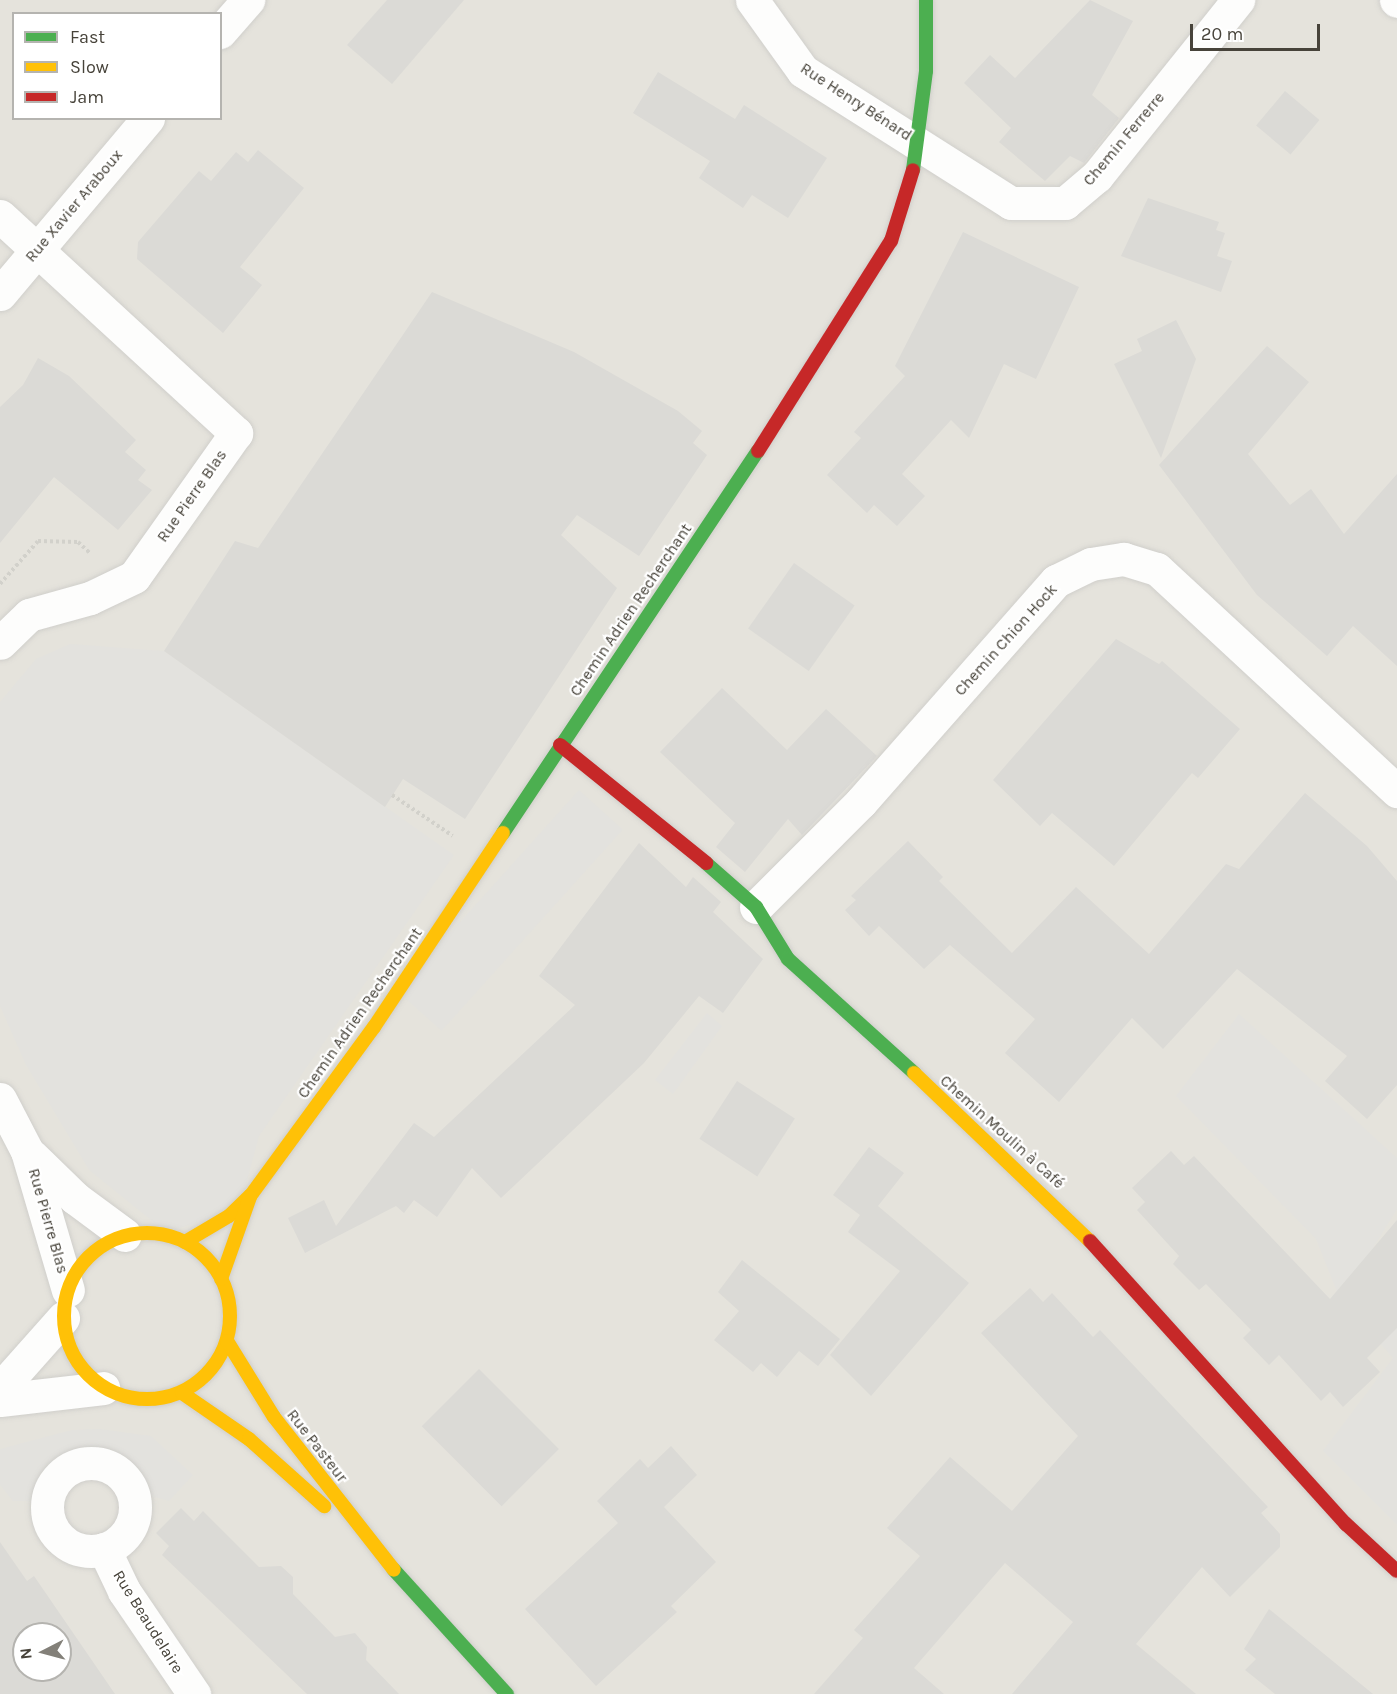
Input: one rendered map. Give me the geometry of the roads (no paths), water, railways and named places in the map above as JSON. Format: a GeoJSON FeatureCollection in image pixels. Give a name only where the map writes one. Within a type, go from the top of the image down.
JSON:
{"type":"FeatureCollection","features":[{"type":"Feature","properties":{"kind":"main road","name":"Chemin Adrien Recherchant"},"geometry":{"type":"LineString","coordinates":[[185,1242],[229,1216],[251,1195],[374,1027],[841,327],[891,241],[912,187],[920,143],[926,0]]}},
{"type":"Feature","properties":{"kind":"main road","name":"Chemin Moulin à Café"},"geometry":{"type":"LineString","coordinates":[[560,745],[634,800],[756,907],[788,959],[1054,1202],[1346,1524],[1397,1571]]}},
{"type":"Feature","properties":{"kind":"main road","name":"Chemin Adrien Recherchant"},"geometry":{"type":"LineString","coordinates":[[221,1279],[251,1195]]}},
{"type":"Feature","properties":{"kind":"main road"},"geometry":{"type":"LineString","coordinates":[[146,1232],[185,1242],[203,1253],[221,1279],[230,1305],[227,1341],[217,1363],[182,1393],[156,1400],[103,1388],[82,1369],[68,1345],[65,1304],[80,1266],[100,1247],[125,1235],[146,1232]]}},
{"type":"Feature","properties":{"kind":"main road","name":"Rue Pasteur"},"geometry":{"type":"LineString","coordinates":[[227,1341],[274,1417],[390,1565],[507,1694]]}},
{"type":"Feature","properties":{"kind":"main road","name":"Rue Pasteur"},"geometry":{"type":"LineString","coordinates":[[182,1393],[249,1439],[390,1565]]}},
{"type":"Feature","properties":{"kind":"street"},"geometry":{"type":"LineString","coordinates":[[222,30],[248,0]]}},
{"type":"Feature","properties":{"kind":"street","name":"Rue Henry Bénard"},"geometry":{"type":"LineString","coordinates":[[752,0],[803,71],[920,143]]}},
{"type":"Feature","properties":{"kind":"street","name":"Chemin Ferrerre"},"geometry":{"type":"LineString","coordinates":[[920,143],[950,168],[1011,203],[1065,203],[1096,177],[1238,0]]}},
{"type":"Feature","properties":{"kind":"street","name":"Rue Xavier Araboux"},"geometry":{"type":"LineString","coordinates":[[0,294],[146,120]]}},
{"type":"Feature","properties":{"kind":"street","name":"Rue Pierre Blas"},"geometry":{"type":"LineString","coordinates":[[0,216],[236,433],[170,531],[134,577],[90,598],[29,615],[0,643]]}},
{"type":"Feature","properties":{"kind":"street","name":"Chemin Chion Hock"},"geometry":{"type":"LineString","coordinates":[[756,907],[861,802],[1056,581],[1091,564],[1124,559],[1157,569],[1397,790]]}},
{"type":"Feature","properties":{"kind":"street","name":"Rue Pierre Blas"},"geometry":{"type":"LineString","coordinates":[[0,1099],[27,1151],[65,1304]]}},
{"type":"Feature","properties":{"kind":"street","name":"Rue Pierre Blas"},"geometry":{"type":"LineString","coordinates":[[27,1151],[75,1198],[125,1235]]}},
{"type":"Feature","properties":{"kind":"street"},"geometry":{"type":"LineString","coordinates":[[0,1389],[65,1304]]}},
{"type":"Feature","properties":{"kind":"street"},"geometry":{"type":"LineString","coordinates":[[0,1401],[103,1388]]}},
{"type":"Feature","properties":{"kind":"street","name":"Rue Beaudelaire"},"geometry":{"type":"LineString","coordinates":[[104,1549],[124,1591],[194,1694]]}}]}
